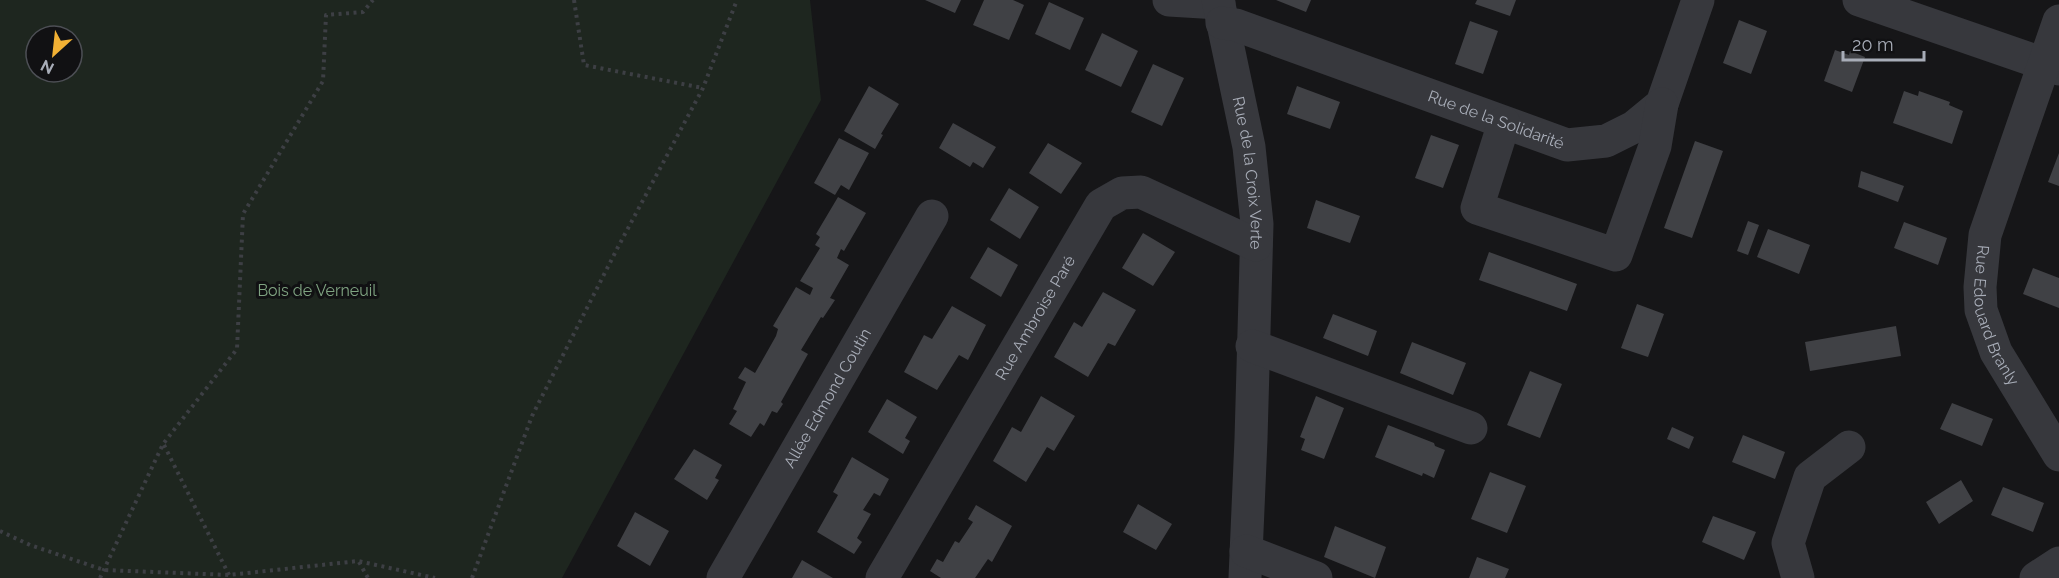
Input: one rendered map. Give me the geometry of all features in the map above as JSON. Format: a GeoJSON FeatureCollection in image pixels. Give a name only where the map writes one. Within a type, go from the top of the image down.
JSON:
{"type":"FeatureCollection","features":[{"type":"Feature","properties":{"kind":"street","name":"Rue de la Solidarité"},"geometry":{"type":"LineString","coordinates":[[1169,0],[1220,8],[1236,25],[1567,145],[1605,141],[1634,127],[1662,104]]}},
{"type":"Feature","properties":{"kind":"street"},"geometry":{"type":"LineString","coordinates":[[1504,123],[1477,208],[1616,255],[1655,146],[1662,104],[1698,0]]}},
{"type":"Feature","properties":{"kind":"street"},"geometry":{"type":"LineString","coordinates":[[1859,0],[2051,67]]}},
{"type":"Feature","properties":{"kind":"street","name":"Rue de la Croix Verte"},"geometry":{"type":"LineString","coordinates":[[1220,8],[1249,147],[1257,224],[1245,564],[1316,578]]}},
{"type":"Feature","properties":{"kind":"street","name":"Rue Edouard Branly"},"geometry":{"type":"LineString","coordinates":[[2059,21],[2051,67],[1985,235],[1981,298],[1981,310],[1996,352],[2059,455]]}},
{"type":"Feature","properties":{"kind":"street","name":"Rue Ambroise Paré"},"geometry":{"type":"LineString","coordinates":[[882,578],[1101,205],[1122,192],[1141,192],[1256,245]]}},
{"type":"Feature","properties":{"kind":"street","name":"Allée Edmond Coutin"},"geometry":{"type":"LineString","coordinates":[[723,578],[932,216]]}},
{"type":"Feature","properties":{"kind":"street"},"geometry":{"type":"LineString","coordinates":[[1252,346],[1471,428]]}},
{"type":"Feature","properties":{"kind":"street"},"geometry":{"type":"LineString","coordinates":[[1798,578],[1788,543],[1810,477],[1849,447]]}},
{"type":"Feature","properties":{"kind":"street"},"geometry":{"type":"LineString","coordinates":[[2036,578],[2059,563]]}},
{"type":"Feature","properties":{"kind":"path"},"geometry":{"type":"LineString","coordinates":[[100,578],[163,444],[237,349],[243,214],[323,81],[326,15],[363,12],[373,0]]}},
{"type":"Feature","properties":{"kind":"path"},"geometry":{"type":"LineString","coordinates":[[574,0],[584,65],[703,88]]}},
{"type":"Feature","properties":{"kind":"path"},"geometry":{"type":"LineString","coordinates":[[472,578],[532,416],[618,247],[703,88],[737,0]]}},
{"type":"Feature","properties":{"kind":"path"},"geometry":{"type":"LineString","coordinates":[[163,444],[229,575]]}},
{"type":"Feature","properties":{"kind":"path"},"geometry":{"type":"LineString","coordinates":[[0,531],[30,545],[104,570],[229,575],[358,561],[435,578]]}},
{"type":"Feature","properties":{"kind":"path"},"geometry":{"type":"LineString","coordinates":[[358,561],[368,578]]}},
{"type":"Feature","properties":{"kind":"green space","name":"Bois de Verneuil"},"geometry":{"type":"Polygon","coordinates":[[[0,0],[810,0],[821,100],[562,578],[0,578],[0,0]]]}},
{"type":"Feature","properties":{"kind":"building"},"geometry":{"type":"Polygon","coordinates":[[[925,0],[961,0],[955,13],[925,0]]]}},
{"type":"Feature","properties":{"kind":"building"},"geometry":{"type":"Polygon","coordinates":[[[984,0],[1013,0],[1024,5],[1009,40],[973,25],[984,0]]]}},
{"type":"Feature","properties":{"kind":"building"},"geometry":{"type":"Polygon","coordinates":[[[1276,0],[1311,0],[1306,12],[1276,0]]]}},
{"type":"Feature","properties":{"kind":"building"},"geometry":{"type":"Polygon","coordinates":[[[1477,0],[1516,0],[1510,16],[1475,4],[1477,0]]]}},
{"type":"Feature","properties":{"kind":"building"},"geometry":{"type":"Polygon","coordinates":[[[1049,2],[1084,18],[1070,50],[1035,34],[1049,2]]]}},
{"type":"Feature","properties":{"kind":"building"},"geometry":{"type":"Polygon","coordinates":[[[1739,20],[1767,31],[1751,74],[1723,63],[1739,20]]]}},
{"type":"Feature","properties":{"kind":"building"},"geometry":{"type":"Polygon","coordinates":[[[1470,21],[1498,31],[1483,74],[1455,64],[1470,21]]]}},
{"type":"Feature","properties":{"kind":"building"},"geometry":{"type":"Polygon","coordinates":[[[1102,33],[1138,51],[1121,87],[1085,70],[1102,33]]]}},
{"type":"Feature","properties":{"kind":"building"},"geometry":{"type":"Polygon","coordinates":[[[1835,50],[1849,55],[1850,51],[1865,57],[1852,92],[1824,81],[1835,50]]]}},
{"type":"Feature","properties":{"kind":"building"},"geometry":{"type":"Polygon","coordinates":[[[1153,64],[1184,78],[1162,126],[1131,112],[1153,64]]]}},
{"type":"Feature","properties":{"kind":"building"},"geometry":{"type":"Polygon","coordinates":[[[869,86],[899,104],[875,149],[844,131],[869,86]]]}},
{"type":"Feature","properties":{"kind":"building"},"geometry":{"type":"Polygon","coordinates":[[[1297,86],[1340,102],[1330,129],[1287,114],[1297,86]]]}},
{"type":"Feature","properties":{"kind":"building"},"geometry":{"type":"Polygon","coordinates":[[[1904,91],[1918,96],[1919,91],[1950,102],[1949,105],[1963,111],[1952,144],[1893,123],[1904,91]]]}},
{"type":"Feature","properties":{"kind":"building"},"geometry":{"type":"Polygon","coordinates":[[[953,123],[996,147],[983,168],[973,162],[970,167],[939,148],[953,123]]]}},
{"type":"Feature","properties":{"kind":"building"},"geometry":{"type":"Polygon","coordinates":[[[1431,135],[1459,145],[1443,188],[1415,178],[1431,135]]]}},
{"type":"Feature","properties":{"kind":"building"},"geometry":{"type":"Polygon","coordinates":[[[839,138],[869,153],[849,190],[841,185],[835,195],[814,183],[839,138]]]}},
{"type":"Feature","properties":{"kind":"building"},"geometry":{"type":"Polygon","coordinates":[[[1695,141],[1723,151],[1692,238],[1664,228],[1695,141]]]}},
{"type":"Feature","properties":{"kind":"building"},"geometry":{"type":"Polygon","coordinates":[[[1048,143],[1082,163],[1061,194],[1029,173],[1048,143]]]}},
{"type":"Feature","properties":{"kind":"building"},"geometry":{"type":"Polygon","coordinates":[[[2059,153],[2059,186],[2048,182],[2059,153]]]}},
{"type":"Feature","properties":{"kind":"building"},"geometry":{"type":"Polygon","coordinates":[[[1861,171],[1904,186],[1898,202],[1858,187],[1861,171]]]}},
{"type":"Feature","properties":{"kind":"building"},"geometry":{"type":"Polygon","coordinates":[[[1009,188],[1039,207],[1020,239],[990,220],[1009,188]]]}},
{"type":"Feature","properties":{"kind":"building"},"geometry":{"type":"Polygon","coordinates":[[[838,197],[866,213],[844,251],[841,249],[837,258],[849,265],[830,298],[835,300],[823,318],[821,317],[801,350],[808,354],[781,402],[783,404],[777,413],[772,411],[764,426],[760,423],[751,437],[729,424],[737,411],[733,409],[746,382],[738,378],[745,367],[755,373],[776,336],[778,329],[773,326],[796,287],[810,295],[813,288],[800,281],[820,248],[815,245],[820,237],[816,234],[838,197]]]}},
{"type":"Feature","properties":{"kind":"building"},"geometry":{"type":"Polygon","coordinates":[[[1316,200],[1360,216],[1350,243],[1307,228],[1316,200]]]}},
{"type":"Feature","properties":{"kind":"building"},"geometry":{"type":"Polygon","coordinates":[[[1748,221],[1759,225],[1748,255],[1737,251],[1748,221]]]}},
{"type":"Feature","properties":{"kind":"building"},"geometry":{"type":"Polygon","coordinates":[[[1904,222],[1947,238],[1938,265],[1894,248],[1904,222]]]}},
{"type":"Feature","properties":{"kind":"building"},"geometry":{"type":"Polygon","coordinates":[[[1768,229],[1810,245],[1799,274],[1757,257],[1768,229]]]}},
{"type":"Feature","properties":{"kind":"building"},"geometry":{"type":"Polygon","coordinates":[[[1143,233],[1175,252],[1153,286],[1122,268],[1143,233]]]}},
{"type":"Feature","properties":{"kind":"building"},"geometry":{"type":"Polygon","coordinates":[[[988,247],[1018,265],[1001,297],[970,278],[988,247]]]}},
{"type":"Feature","properties":{"kind":"building"},"geometry":{"type":"Polygon","coordinates":[[[1489,252],[1577,284],[1567,311],[1479,280],[1489,252]]]}},
{"type":"Feature","properties":{"kind":"building"},"geometry":{"type":"Polygon","coordinates":[[[2033,268],[2059,278],[2059,308],[2023,294],[2033,268]]]}},
{"type":"Feature","properties":{"kind":"building"},"geometry":{"type":"Polygon","coordinates":[[[1103,292],[1136,310],[1115,346],[1108,343],[1088,377],[1054,357],[1074,322],[1082,327],[1103,292]]]}},
{"type":"Feature","properties":{"kind":"building"},"geometry":{"type":"Polygon","coordinates":[[[1637,304],[1664,314],[1648,357],[1621,348],[1637,304]]]}},
{"type":"Feature","properties":{"kind":"building"},"geometry":{"type":"Polygon","coordinates":[[[952,306],[986,325],[968,360],[959,355],[937,390],[904,372],[924,335],[932,339],[952,306]]]}},
{"type":"Feature","properties":{"kind":"building"},"geometry":{"type":"Polygon","coordinates":[[[1333,314],[1377,331],[1368,356],[1323,338],[1333,314]]]}},
{"type":"Feature","properties":{"kind":"building"},"geometry":{"type":"Polygon","coordinates":[[[1896,326],[1901,356],[1810,371],[1805,342],[1896,326]]]}},
{"type":"Feature","properties":{"kind":"building"},"geometry":{"type":"Polygon","coordinates":[[[1412,342],[1466,363],[1453,395],[1400,373],[1412,342]]]}},
{"type":"Feature","properties":{"kind":"building"},"geometry":{"type":"Polygon","coordinates":[[[1530,371],[1562,384],[1540,438],[1507,425],[1530,371]]]}},
{"type":"Feature","properties":{"kind":"building"},"geometry":{"type":"Polygon","coordinates":[[[1041,396],[1075,416],[1054,451],[1047,447],[1026,482],[993,461],[1012,427],[1021,432],[1041,396]]]}},
{"type":"Feature","properties":{"kind":"building"},"geometry":{"type":"Polygon","coordinates":[[[1316,396],[1344,408],[1324,459],[1301,450],[1305,439],[1300,437],[1316,396]]]}},
{"type":"Feature","properties":{"kind":"building"},"geometry":{"type":"Polygon","coordinates":[[[887,399],[917,417],[905,438],[910,441],[903,454],[868,432],[887,399]]]}},
{"type":"Feature","properties":{"kind":"building"},"geometry":{"type":"Polygon","coordinates":[[[1952,403],[1993,419],[1982,446],[1940,429],[1952,403]]]}},
{"type":"Feature","properties":{"kind":"building"},"geometry":{"type":"Polygon","coordinates":[[[1388,425],[1434,443],[1435,446],[1445,450],[1434,478],[1423,473],[1422,476],[1375,457],[1388,425]]]}},
{"type":"Feature","properties":{"kind":"building"},"geometry":{"type":"Polygon","coordinates":[[[1672,427],[1694,437],[1689,449],[1667,439],[1672,427]]]}},
{"type":"Feature","properties":{"kind":"building"},"geometry":{"type":"Polygon","coordinates":[[[1743,435],[1785,452],[1775,479],[1732,462],[1743,435]]]}},
{"type":"Feature","properties":{"kind":"building"},"geometry":{"type":"Polygon","coordinates":[[[694,449],[722,465],[715,478],[719,480],[707,500],[674,479],[694,449]]]}},
{"type":"Feature","properties":{"kind":"building"},"geometry":{"type":"Polygon","coordinates":[[[852,457],[889,479],[880,496],[874,493],[863,510],[871,514],[857,538],[862,542],[854,554],[817,532],[838,495],[833,492],[852,457]]]}},
{"type":"Feature","properties":{"kind":"building"},"geometry":{"type":"Polygon","coordinates":[[[1490,472],[1526,486],[1507,533],[1471,519],[1490,472]]]}},
{"type":"Feature","properties":{"kind":"building"},"geometry":{"type":"Polygon","coordinates":[[[1961,480],[1973,501],[1939,524],[1926,502],[1961,480]]]}},
{"type":"Feature","properties":{"kind":"building"},"geometry":{"type":"Polygon","coordinates":[[[2003,487],[2044,503],[2033,532],[1991,515],[2003,487]]]}},
{"type":"Feature","properties":{"kind":"building"},"geometry":{"type":"Polygon","coordinates":[[[1138,504],[1172,524],[1156,550],[1123,532],[1138,504]]]}},
{"type":"Feature","properties":{"kind":"building"},"geometry":{"type":"Polygon","coordinates":[[[976,505],[1012,526],[992,562],[988,559],[975,578],[941,578],[930,571],[937,559],[943,562],[955,541],[959,543],[973,522],[968,519],[976,505]]]}},
{"type":"Feature","properties":{"kind":"building"},"geometry":{"type":"Polygon","coordinates":[[[635,512],[669,531],[650,566],[617,546],[635,512]]]}},
{"type":"Feature","properties":{"kind":"building"},"geometry":{"type":"Polygon","coordinates":[[[1713,516],[1756,532],[1744,560],[1702,542],[1713,516]]]}},
{"type":"Feature","properties":{"kind":"building"},"geometry":{"type":"Polygon","coordinates":[[[1335,526],[1386,547],[1375,578],[1324,557],[1335,526]]]}},
{"type":"Feature","properties":{"kind":"building"},"geometry":{"type":"Polygon","coordinates":[[[1477,557],[1509,569],[1505,578],[1469,578],[1477,557]]]}},
{"type":"Feature","properties":{"kind":"building"},"geometry":{"type":"Polygon","coordinates":[[[802,560],[833,578],[792,578],[802,560]]]}}]}
